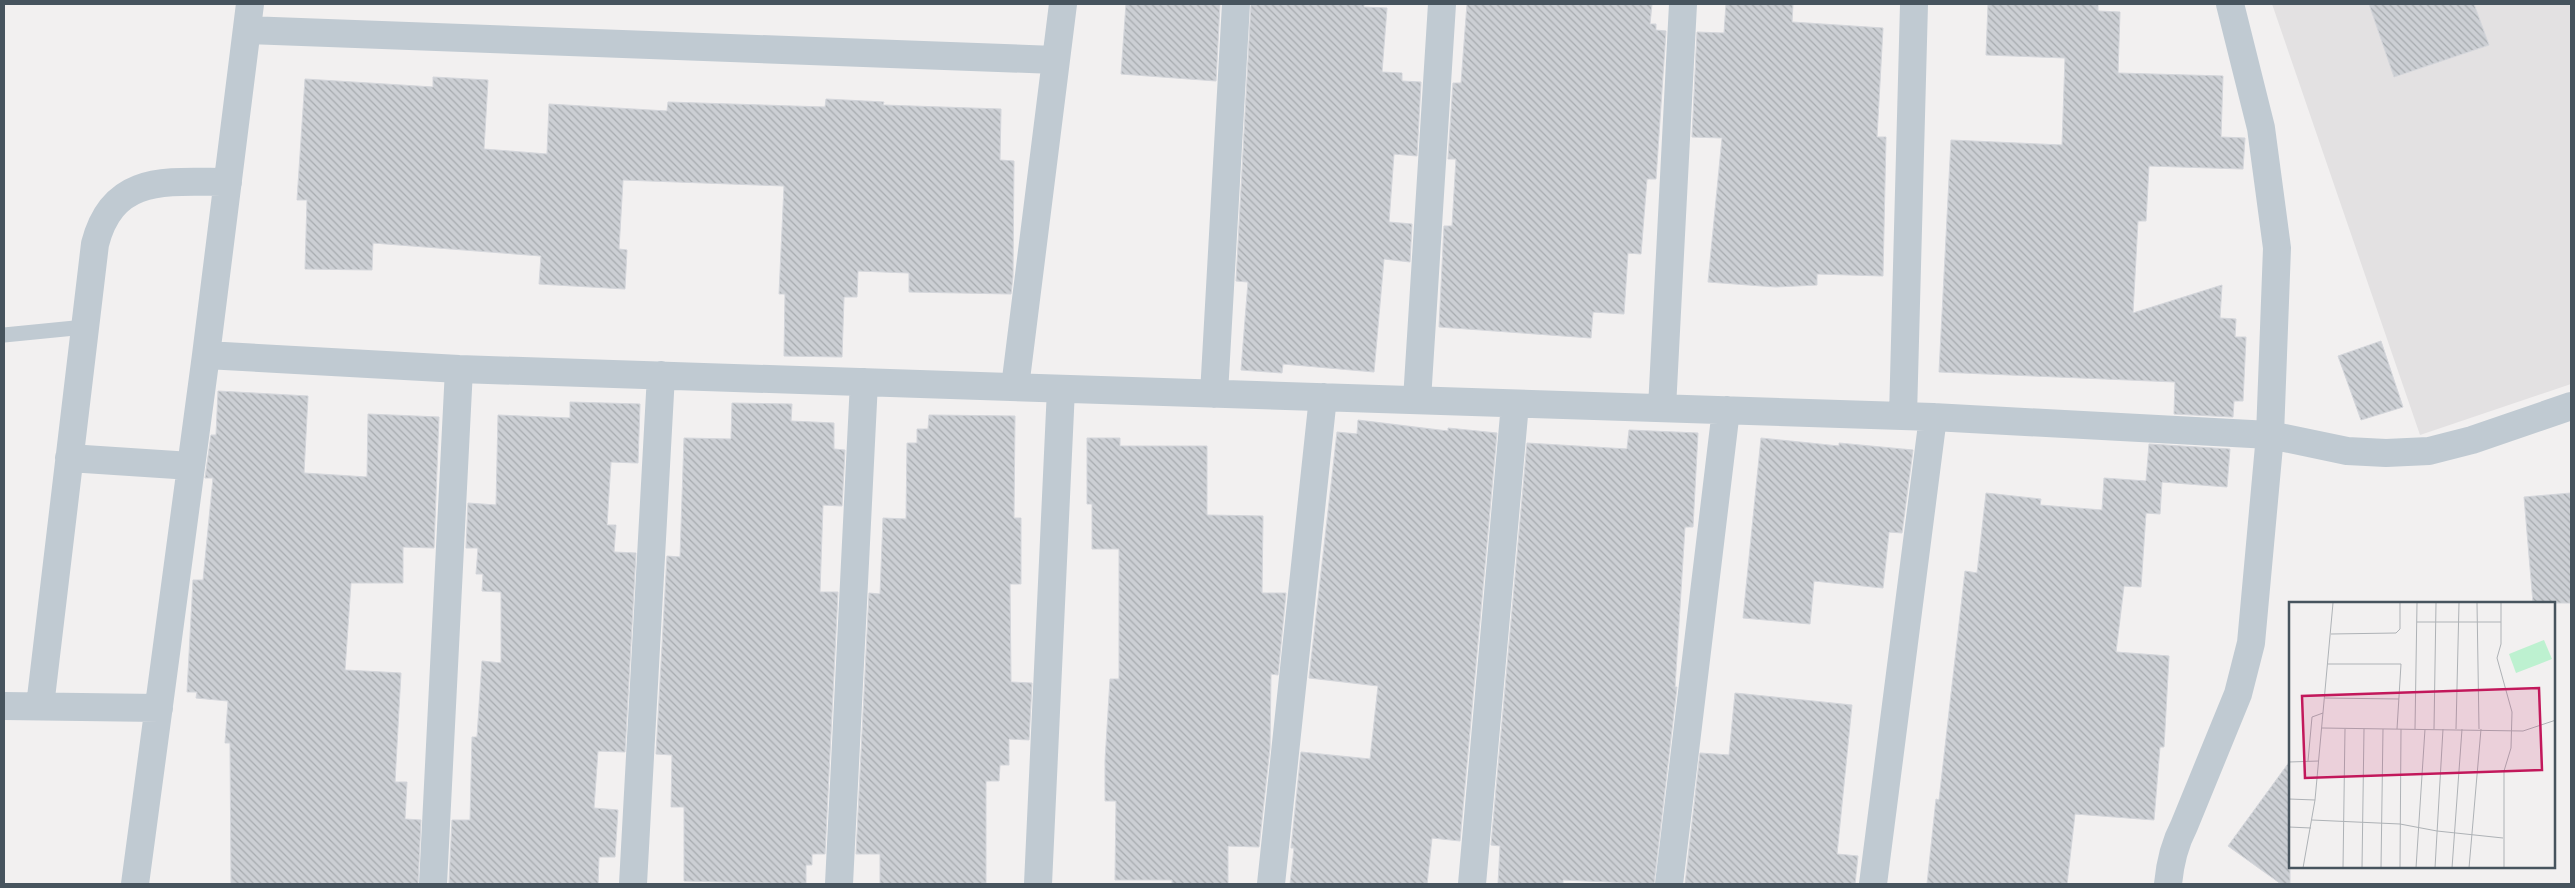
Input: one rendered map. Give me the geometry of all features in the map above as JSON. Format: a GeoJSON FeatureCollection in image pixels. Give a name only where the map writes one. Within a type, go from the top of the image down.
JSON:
{"type":"FeatureCollection","features":[{"type":"Feature","properties":{"kind":"street"},"geometry":{"type":"LineString","coordinates":[[1016,387],[1063,4]]}},
{"type":"Feature","properties":{"kind":"street"},"geometry":{"type":"LineString","coordinates":[[1214,394],[1236,4]]}},
{"type":"Feature","properties":{"kind":"street"},"geometry":{"type":"LineString","coordinates":[[1417,400],[1442,4]]}},
{"type":"Feature","properties":{"kind":"street"},"geometry":{"type":"LineString","coordinates":[[1662,408],[1683,4]]}},
{"type":"Feature","properties":{"kind":"street"},"geometry":{"type":"LineString","coordinates":[[1904,416],[1914,4]]}},
{"type":"Feature","properties":{"kind":"street"},"geometry":{"type":"LineString","coordinates":[[2168,884],[2170,860],[2176,842],[2238,694],[2251,643],[2270,435],[2277,248],[2261,128],[2230,4]]}},
{"type":"Feature","properties":{"kind":"street"},"geometry":{"type":"LineString","coordinates":[[135,884],[206,355],[248,17],[1055,60]]}},
{"type":"Feature","properties":{"kind":"street"},"geometry":{"type":"LineString","coordinates":[[40,706],[95,244],[99,227],[107,212],[118,200],[132,190],[149,184],[166,182],[228,182]]}},
{"type":"Feature","properties":{"kind":"street"},"geometry":{"type":"LineString","coordinates":[[206,355],[459,369],[1933,417],[2270,435],[2347,451],[2386,453],[2429,451],[2472,440],[2571,406]]}},
{"type":"Feature","properties":{"kind":"street"},"geometry":{"type":"LineString","coordinates":[[433,884],[459,369]]}},
{"type":"Feature","properties":{"kind":"street"},"geometry":{"type":"LineString","coordinates":[[633,884],[661,375]]}},
{"type":"Feature","properties":{"kind":"street"},"geometry":{"type":"LineString","coordinates":[[839,884],[864,382]]}},
{"type":"Feature","properties":{"kind":"street"},"geometry":{"type":"LineString","coordinates":[[1038,884],[1061,388]]}},
{"type":"Feature","properties":{"kind":"street"},"geometry":{"type":"LineString","coordinates":[[1271,884],[1323,397]]}},
{"type":"Feature","properties":{"kind":"street"},"geometry":{"type":"LineString","coordinates":[[1472,884],[1515,404]]}},
{"type":"Feature","properties":{"kind":"street"},"geometry":{"type":"LineString","coordinates":[[1669,884],[1726,410]]}},
{"type":"Feature","properties":{"kind":"street"},"geometry":{"type":"LineString","coordinates":[[1873,884],[1933,417]]}},
{"type":"Feature","properties":{"kind":"street"},"geometry":{"type":"LineString","coordinates":[[69,458],[191,466]]}},
{"type":"Feature","properties":{"kind":"street"},"geometry":{"type":"LineString","coordinates":[[4,706],[159,708]]}},
{"type":"Feature","properties":{"kind":"lane"},"geometry":{"type":"LineString","coordinates":[[4,335],[85,327]]}},
{"type":"Feature","properties":{"kind":"shaded area"},"geometry":{"type":"Polygon","coordinates":[[[2272,4],[2571,4],[2571,384],[2420,435],[2272,4]]]}},
{"type":"Feature","properties":{"kind":"building"},"geometry":{"type":"Polygon","coordinates":[[[1126,4],[1220,4],[1216,81],[1121,74],[1126,4]]]}},
{"type":"Feature","properties":{"kind":"building"},"geometry":{"type":"Polygon","coordinates":[[[1251,4],[1364,4],[1364,7],[1387,8],[1382,72],[1402,73],[1402,81],[1421,82],[1417,156],[1394,154],[1389,222],[1412,224],[1410,262],[1384,259],[1374,372],[1283,364],[1282,373],[1241,370],[1248,282],[1236,281],[1251,4]]]}},
{"type":"Feature","properties":{"kind":"building"},"geometry":{"type":"Polygon","coordinates":[[[1467,4],[1652,4],[1650,24],[1656,24],[1656,30],[1666,31],[1656,179],[1647,179],[1641,254],[1628,253],[1624,314],[1593,312],[1591,338],[1439,327],[1444,226],[1452,226],[1456,159],[1448,159],[1453,83],[1461,83],[1467,4]]]}},
{"type":"Feature","properties":{"kind":"building"},"geometry":{"type":"Polygon","coordinates":[[[1726,4],[1793,4],[1792,22],[1883,28],[1877,137],[1886,137],[1883,276],[1817,274],[1817,285],[1776,287],[1708,282],[1722,138],[1692,137],[1697,32],[1724,33],[1726,4]]]}},
{"type":"Feature","properties":{"kind":"building"},"geometry":{"type":"Polygon","coordinates":[[[1988,4],[2098,4],[2098,11],[2120,12],[2118,73],[2223,76],[2221,137],[2245,138],[2243,169],[2149,166],[2146,221],[2138,221],[2133,313],[2222,285],[2220,318],[2236,319],[2235,337],[2246,337],[2243,401],[2234,401],[2233,417],[2174,414],[2175,382],[1939,372],[1951,140],[2062,145],[2065,58],[1986,55],[1988,4]]]}},
{"type":"Feature","properties":{"kind":"building"},"geometry":{"type":"Polygon","coordinates":[[[2369,4],[2474,4],[2489,45],[2394,77],[2369,4]]]}},
{"type":"Feature","properties":{"kind":"building"},"geometry":{"type":"Polygon","coordinates":[[[433,77],[488,80],[484,149],[547,154],[549,104],[667,111],[668,102],[825,107],[826,99],[884,102],[883,105],[1001,109],[1000,160],[1014,161],[1013,276],[1011,294],[909,292],[909,273],[858,271],[857,297],[844,297],[842,357],[784,356],[785,294],[779,294],[784,186],[623,180],[619,249],[627,250],[625,289],[539,284],[541,256],[373,243],[372,270],[305,269],[307,200],[297,200],[305,79],[433,87],[433,77]]]}},
{"type":"Feature","properties":{"kind":"building"},"geometry":{"type":"Polygon","coordinates":[[[2381,341],[2403,407],[2361,420],[2338,356],[2381,341]]]}},
{"type":"Feature","properties":{"kind":"building"},"geometry":{"type":"Polygon","coordinates":[[[218,391],[308,396],[304,473],[367,477],[368,414],[439,417],[434,548],[403,547],[403,583],[351,583],[345,670],[401,673],[395,782],[407,782],[405,819],[421,820],[418,884],[231,884],[230,743],[225,743],[228,701],[196,698],[197,692],[187,692],[193,580],[203,580],[213,478],[205,478],[211,435],[216,435],[218,391]]]}},
{"type":"Feature","properties":{"kind":"building"},"geometry":{"type":"Polygon","coordinates":[[[570,402],[640,404],[638,463],[611,462],[607,525],[616,525],[614,552],[636,553],[625,752],[598,751],[594,808],[618,810],[615,857],[599,857],[598,884],[449,884],[452,820],[470,820],[472,737],[477,737],[482,661],[501,663],[501,592],[482,591],[483,574],[476,574],[478,548],[466,548],[468,503],[496,505],[498,415],[570,418],[570,402]]]}},
{"type":"Feature","properties":{"kind":"building"},"geometry":{"type":"Polygon","coordinates":[[[732,403],[792,404],[791,421],[834,423],[834,449],[845,450],[842,506],[823,505],[820,592],[838,592],[825,854],[812,854],[812,865],[806,865],[806,884],[684,881],[684,807],[671,807],[672,755],[656,754],[667,556],[680,557],[684,438],[731,439],[732,403]]]}},
{"type":"Feature","properties":{"kind":"building"},"geometry":{"type":"Polygon","coordinates":[[[929,415],[1015,416],[1014,518],[1021,518],[1021,584],[1010,584],[1011,682],[1032,683],[1029,740],[1009,739],[1009,765],[1000,765],[999,781],[986,781],[986,884],[880,884],[880,854],[856,854],[869,593],[880,594],[883,518],[906,519],[907,443],[917,443],[917,429],[928,429],[929,415]]]}},
{"type":"Feature","properties":{"kind":"building"},"geometry":{"type":"Polygon","coordinates":[[[1358,420],[1448,431],[1448,428],[1497,433],[1460,841],[1432,838],[1427,884],[1290,884],[1294,848],[1291,848],[1301,752],[1370,759],[1378,686],[1309,678],[1337,432],[1357,434],[1358,420]]]}},
{"type":"Feature","properties":{"kind":"building"},"geometry":{"type":"Polygon","coordinates":[[[1629,430],[1698,433],[1693,527],[1685,527],[1675,687],[1677,687],[1654,884],[1563,880],[1563,884],[1498,884],[1500,846],[1491,845],[1527,443],[1627,449],[1629,430]]]}},
{"type":"Feature","properties":{"kind":"building"},"geometry":{"type":"Polygon","coordinates":[[[1087,438],[1120,438],[1120,446],[1207,446],[1207,515],[1263,516],[1262,593],[1286,593],[1278,675],[1271,674],[1270,748],[1259,847],[1228,846],[1228,884],[1172,884],[1172,880],[1115,880],[1116,801],[1105,801],[1105,761],[1110,679],[1119,679],[1119,549],[1092,549],[1092,504],[1087,504],[1087,438]]]}},
{"type":"Feature","properties":{"kind":"building"},"geometry":{"type":"Polygon","coordinates":[[[1761,438],[1839,446],[1839,443],[1913,450],[1902,533],[1889,532],[1883,588],[1814,581],[1810,624],[1743,618],[1761,438]]]}},
{"type":"Feature","properties":{"kind":"building"},"geometry":{"type":"Polygon","coordinates":[[[2149,444],[2230,449],[2227,487],[2162,482],[2160,514],[2146,513],[2141,587],[2124,586],[2116,652],[2169,656],[2164,747],[2160,747],[2154,820],[2075,814],[2067,884],[1927,884],[1936,799],[1939,800],[1965,571],[1977,573],[1986,493],[2041,499],[2040,505],[2102,510],[2104,478],[2146,481],[2149,444]]]}},
{"type":"Feature","properties":{"kind":"building"},"geometry":{"type":"Polygon","coordinates":[[[2571,493],[2571,603],[2533,602],[2524,497],[2571,493]]]}},
{"type":"Feature","properties":{"kind":"building"},"geometry":{"type":"Polygon","coordinates":[[[1735,693],[1852,705],[1837,854],[1858,856],[1855,884],[1685,884],[1700,753],[1729,755],[1735,693]]]}},
{"type":"Feature","properties":{"kind":"building"},"geometry":{"type":"Polygon","coordinates":[[[2289,762],[2290,884],[2281,884],[2228,846],[2289,762]]]}}]}
